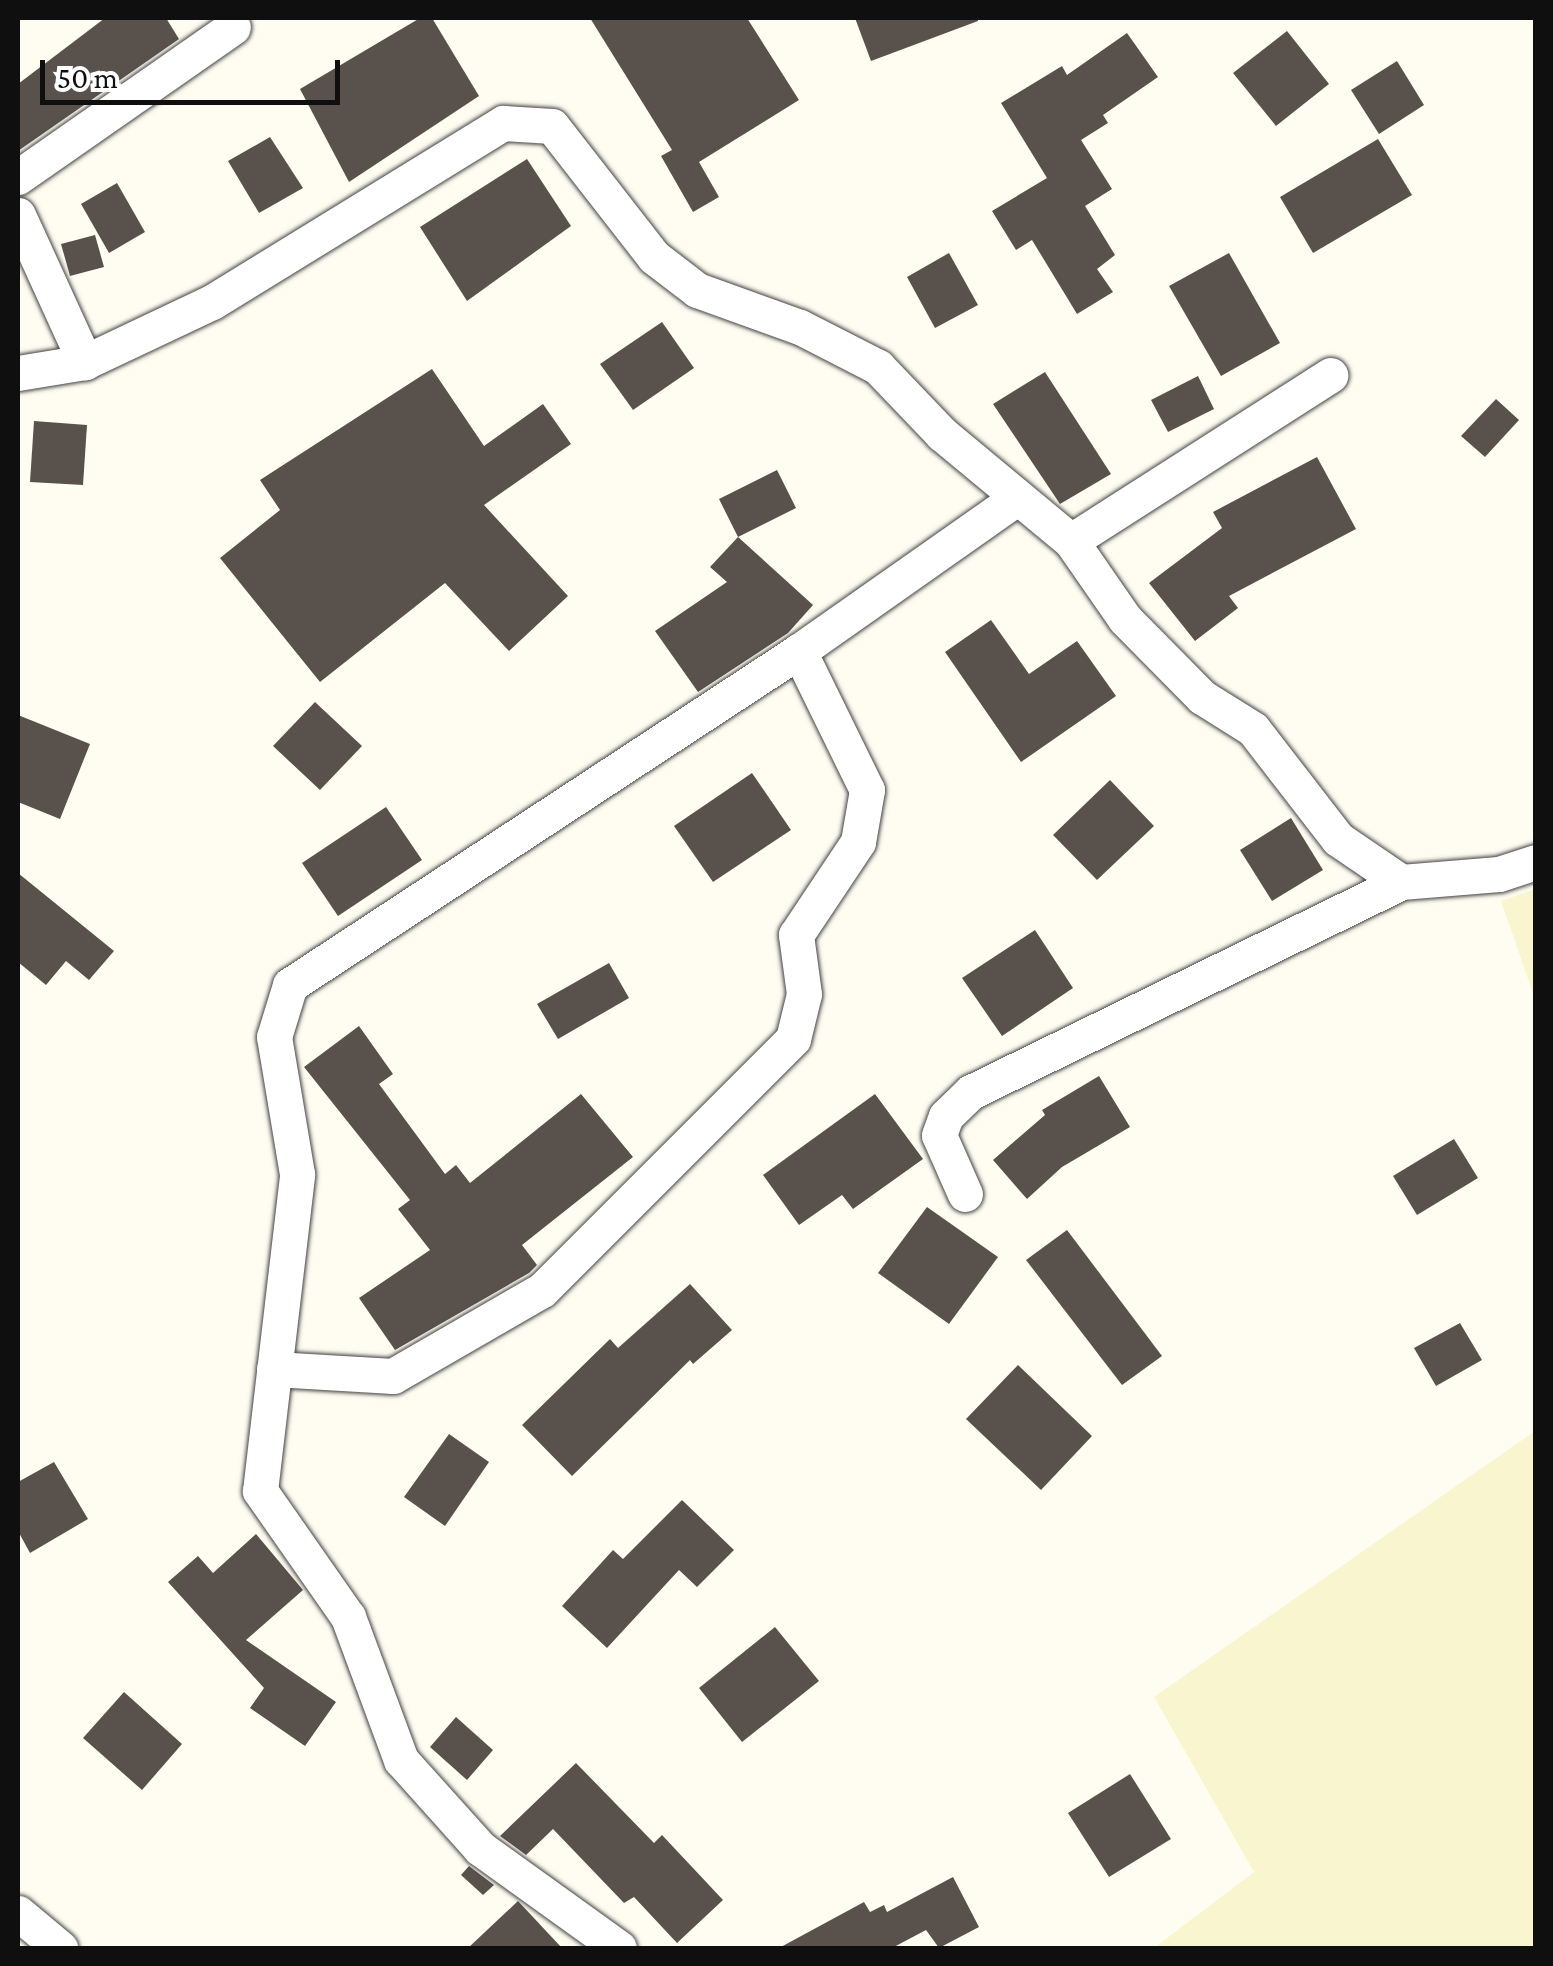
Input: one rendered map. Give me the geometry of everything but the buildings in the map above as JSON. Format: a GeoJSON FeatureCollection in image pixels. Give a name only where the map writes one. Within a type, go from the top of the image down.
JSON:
{"type":"FeatureCollection","features":[{"type":"Feature","properties":{"kind":"street"},"geometry":{"type":"LineString","coordinates":[[18,177],[233,27]]}},
{"type":"Feature","properties":{"kind":"street"},"geometry":{"type":"LineString","coordinates":[[18,373],[85,362],[212,302],[502,123],[530,121],[552,126],[654,256],[697,290],[800,327],[878,367],[942,434],[1072,541],[1125,619],[1202,697],[1253,728],[1338,839],[1400,882]]}},
{"type":"Feature","properties":{"kind":"street"},"geometry":{"type":"LineString","coordinates":[[18,214],[85,362]]}},
{"type":"Feature","properties":{"kind":"street"},"geometry":{"type":"LineString","coordinates":[[1072,541],[1331,375]]}},
{"type":"Feature","properties":{"kind":"street"},"geometry":{"type":"LineString","coordinates":[[619,1948],[480,1848],[401,1760],[348,1617],[260,1491],[298,1174],[274,1037],[290,985],[799,651],[1017,498]]}},
{"type":"Feature","properties":{"kind":"street"},"geometry":{"type":"LineString","coordinates":[[274,1369],[392,1376],[542,1290],[793,1039],[804,994],[796,935],[858,842],[867,790],[799,651]]}},
{"type":"Feature","properties":{"kind":"street"},"geometry":{"type":"LineString","coordinates":[[964,1194],[939,1135],[946,1116],[971,1092],[1400,882],[1498,874],[1536,862]]}},
{"type":"Feature","properties":{"kind":"street"},"geometry":{"type":"LineString","coordinates":[[18,1914],[60,1948]]}},
{"type":"Feature","properties":{"kind":"shaded area"},"geometry":{"type":"Polygon","coordinates":[[[1536,890],[1535,999],[1501,901],[1536,890]]]}},
{"type":"Feature","properties":{"kind":"shaded area"},"geometry":{"type":"Polygon","coordinates":[[[1535,1431],[1535,1948],[1154,1948],[1254,1872],[1154,1697],[1535,1431]]]}}]}
